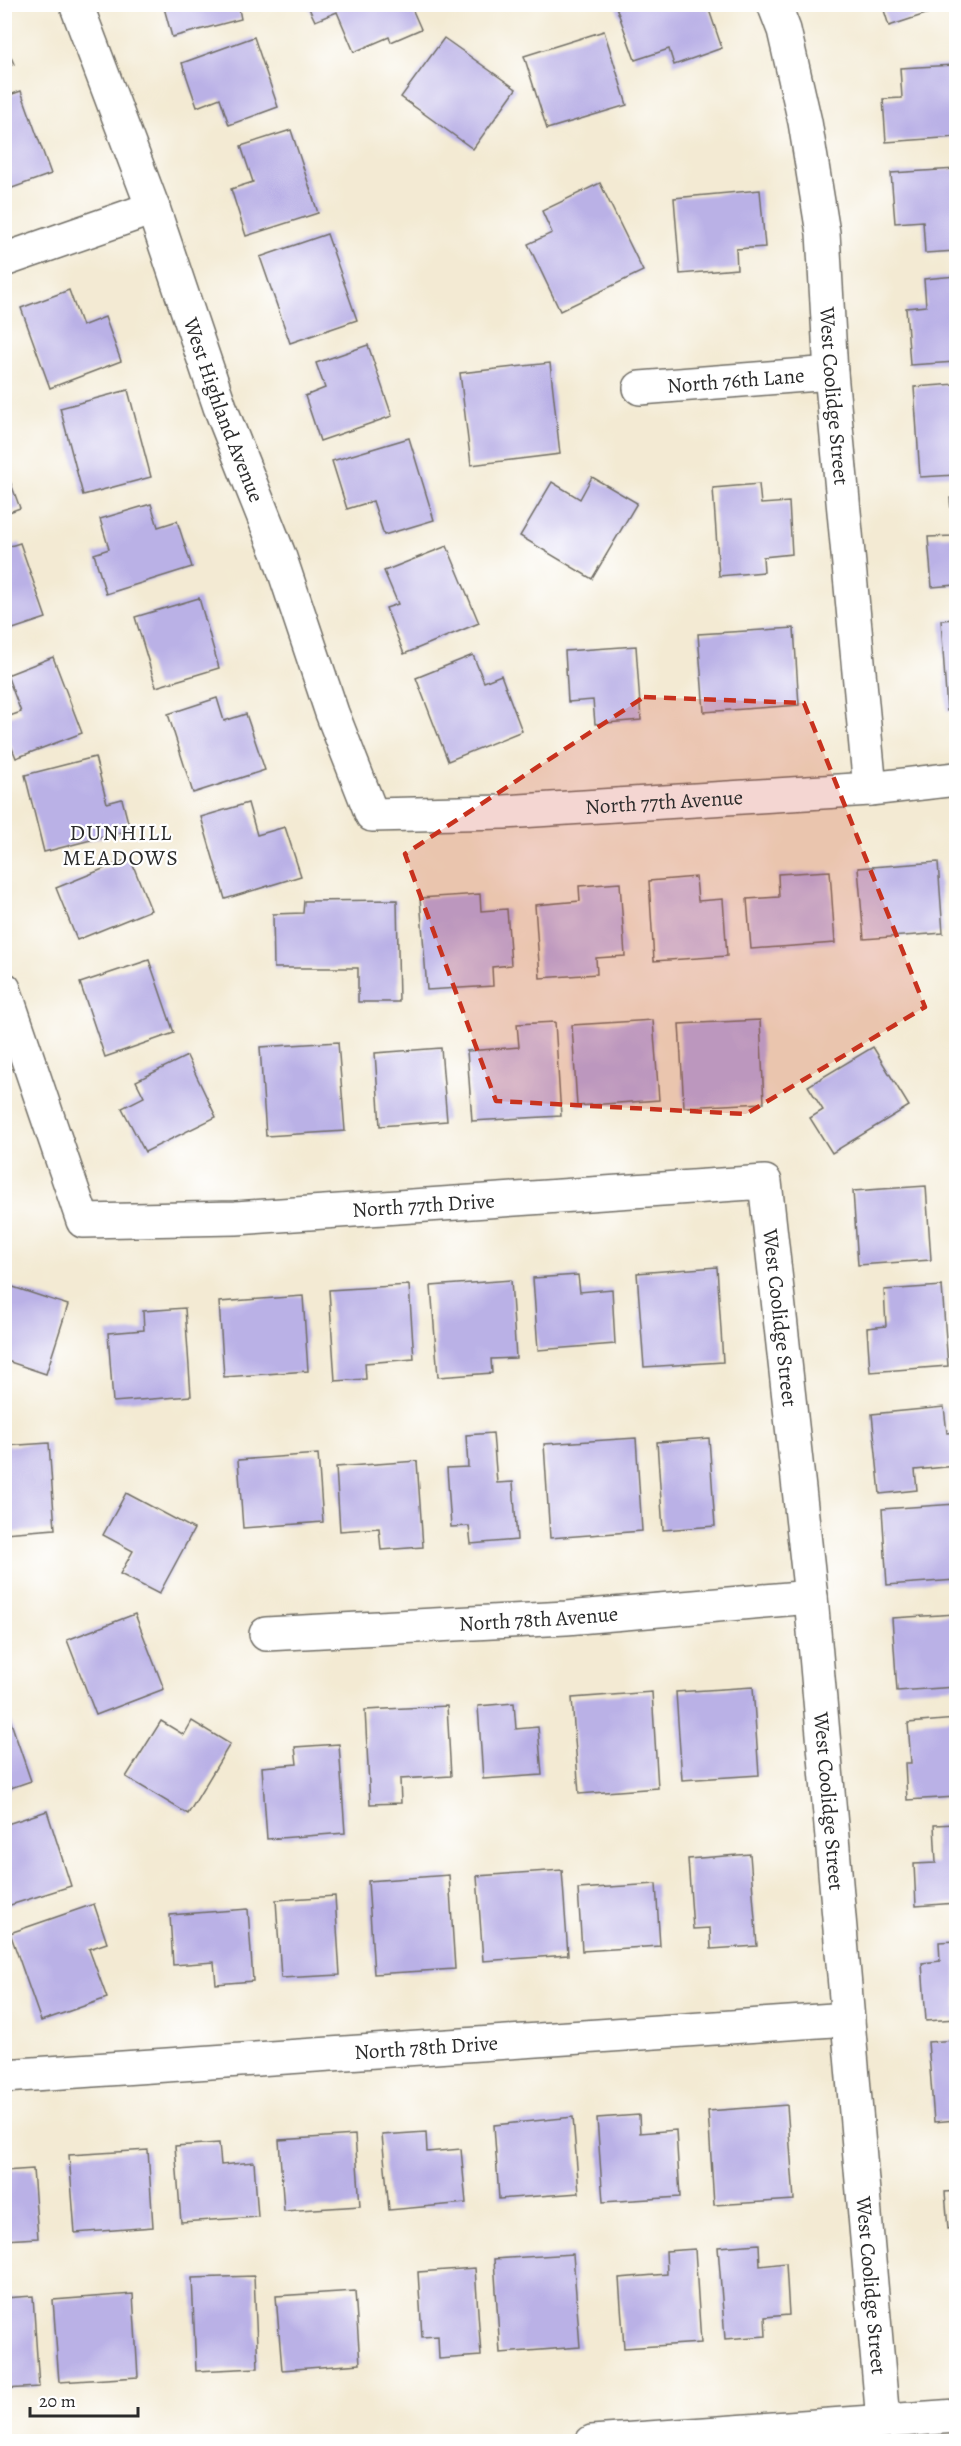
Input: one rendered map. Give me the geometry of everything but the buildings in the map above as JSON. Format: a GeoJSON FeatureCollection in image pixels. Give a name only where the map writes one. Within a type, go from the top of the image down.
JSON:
{"type":"FeatureCollection","features":[{"type":"Feature","properties":{"kind":"street","name":"West Highland Avenue"},"geometry":{"type":"LineString","coordinates":[[76,4],[153,208],[219,407],[279,555],[332,713],[372,815]]}},
{"type":"Feature","properties":{"kind":"street","name":"West Coolidge Street"},"geometry":{"type":"LineString","coordinates":[[774,4],[784,30],[805,122],[823,233],[831,373],[870,789]]}},
{"type":"Feature","properties":{"kind":"street"},"geometry":{"type":"LineString","coordinates":[[4,260],[153,208]]}},
{"type":"Feature","properties":{"kind":"street","name":"North 76th Lane"},"geometry":{"type":"LineString","coordinates":[[640,388],[831,373]]}},
{"type":"Feature","properties":{"kind":"street","name":"North 77th Avenue"},"geometry":{"type":"LineString","coordinates":[[372,815],[504,812],[870,789],[957,778]]}},
{"type":"Feature","properties":{"kind":"street","name":"North 77th Drive"},"geometry":{"type":"LineString","coordinates":[[4,989],[83,1221],[236,1218],[765,1182]]}},
{"type":"Feature","properties":{"kind":"street","name":"West Coolidge Street"},"geometry":{"type":"LineString","coordinates":[[765,1182],[811,1597],[883,2421]]}},
{"type":"Feature","properties":{"kind":"street","name":"North 78th Avenue"},"geometry":{"type":"LineString","coordinates":[[266,1634],[566,1618],[811,1597]]}},
{"type":"Feature","properties":{"kind":"street","name":"North 78th Drive"},"geometry":{"type":"LineString","coordinates":[[4,2076],[848,2019]]}},
{"type":"Feature","properties":{"kind":"street"},"geometry":{"type":"LineString","coordinates":[[592,2442],[957,2416]]}},
{"type":"Feature","properties":{"kind":"highlighted area"},"geometry":{"type":"Polygon","coordinates":[[[644,697],[804,703],[925,1007],[746,1114],[496,1101],[405,854],[644,697]]]}},
{"type":"Feature","properties":{"kind":"district","name":"DUNHILL MEADOWS"},"geometry":{"type":"Point","coordinates":[121,844]}}]}
